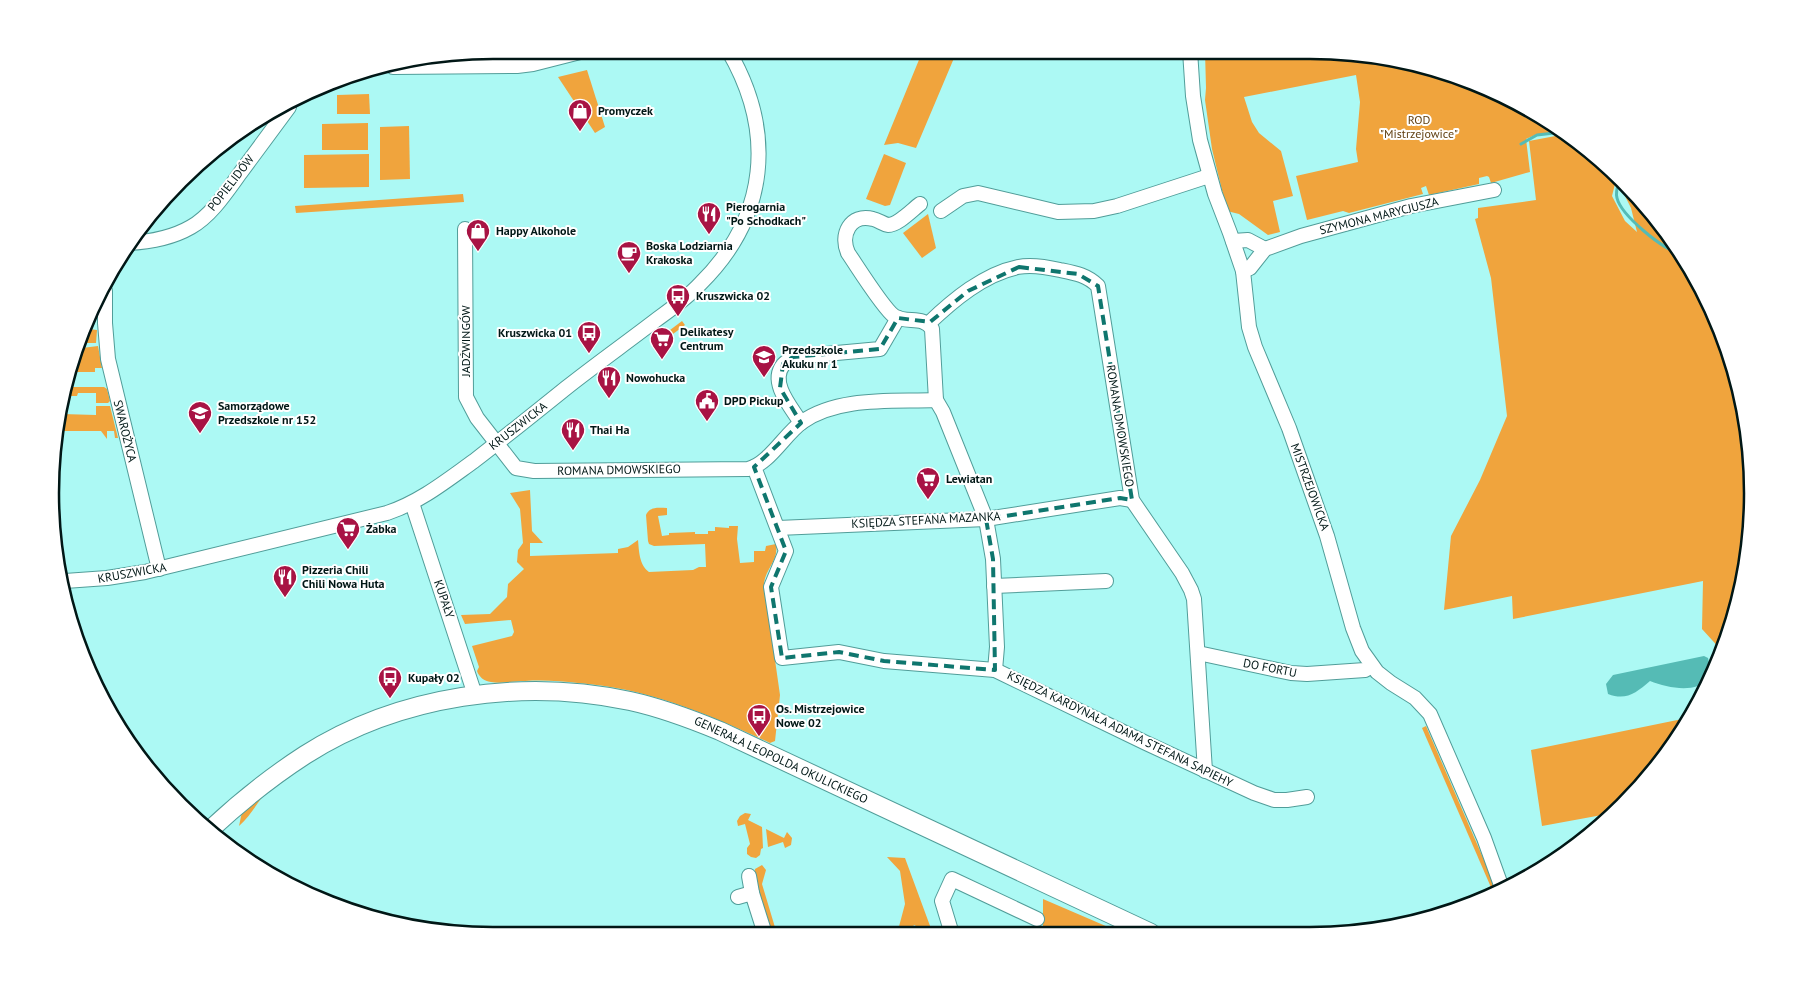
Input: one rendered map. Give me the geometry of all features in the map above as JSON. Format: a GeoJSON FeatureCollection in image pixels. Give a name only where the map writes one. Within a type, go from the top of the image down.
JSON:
{"type":"FeatureCollection","features":[{"type":"Feature","properties":{"kind":"main road","name":"GENERAŁA LEOPOLDA OKULICKIEGO"},"geometry":{"type":"LineString","coordinates":[[215,826],[266,782],[305,755],[329,741],[365,725],[410,709],[475,695],[539,691],[576,693],[631,701],[688,718],[720,731],[1138,927]]}},
{"type":"Feature","properties":{"kind":"street"},"geometry":{"type":"LineString","coordinates":[[414,66],[517,66],[553,59]]}},
{"type":"Feature","properties":{"kind":"street","name":"KRUSZWICKA"},"geometry":{"type":"LineString","coordinates":[[68,581],[107,578],[159,569],[387,513],[412,503],[445,482],[497,443],[699,286],[735,240],[745,222],[757,178],[759,144],[756,118],[745,84],[732,59]]}},
{"type":"Feature","properties":{"kind":"street","name":"MISTRZEJOWICKA"},"geometry":{"type":"LineString","coordinates":[[1191,59],[1196,112],[1209,176],[1243,271],[1249,326],[1255,347],[1289,428],[1327,536],[1353,628],[1362,651],[1372,666],[1386,680],[1415,698],[1430,714],[1484,838],[1500,883]]}},
{"type":"Feature","properties":{"kind":"street","name":"POPIELIDÓW"},"geometry":{"type":"LineString","coordinates":[[139,242],[178,233],[204,218],[285,112]]}},
{"type":"Feature","properties":{"kind":"street"},"geometry":{"type":"LineString","coordinates":[[941,211],[963,196],[978,193],[1058,212],[1094,211],[1117,206],[1209,176]]}},
{"type":"Feature","properties":{"kind":"street","name":"SZYMONA MARYCJUSZA"},"geometry":{"type":"LineString","coordinates":[[1265,249],[1301,236],[1411,206],[1494,190]]}},
{"type":"Feature","properties":{"kind":"street"},"geometry":{"type":"LineString","coordinates":[[920,204],[896,222],[888,224],[872,218],[854,222],[846,231],[844,239],[848,253],[888,310],[898,318],[924,321],[932,330],[936,400],[943,412],[986,518],[993,559],[997,646],[995,670]]}},
{"type":"Feature","properties":{"kind":"street","name":"JADŹWINGÓW"},"geometry":{"type":"LineString","coordinates":[[465,229],[466,397],[477,418],[497,443]]}},
{"type":"Feature","properties":{"kind":"street"},"geometry":{"type":"LineString","coordinates":[[1233,241],[1248,240],[1265,249],[1250,268],[1243,271]]}},
{"type":"Feature","properties":{"kind":"street","name":"ROMANA DMOWSKIEGO"},"geometry":{"type":"LineString","coordinates":[[928,324],[968,291],[990,278],[1019,267],[1050,268],[1089,277],[1098,286],[1132,500],[1179,569],[1194,599],[1205,771]]}},
{"type":"Feature","properties":{"kind":"street","name":"SWAROŻYCA"},"geometry":{"type":"LineString","coordinates":[[105,299],[108,359],[159,569]]}},
{"type":"Feature","properties":{"kind":"street"},"geometry":{"type":"LineString","coordinates":[[801,423],[780,388],[779,375],[783,364],[793,358],[880,349],[898,318]]}},
{"type":"Feature","properties":{"kind":"street"},"geometry":{"type":"LineString","coordinates":[[778,528],[754,467],[801,423],[824,411],[851,404],[936,400]]}},
{"type":"Feature","properties":{"kind":"street","name":"ROMANA DMOWSKIEGO"},"geometry":{"type":"LineString","coordinates":[[497,443],[516,468],[534,471],[740,469],[754,467]]}},
{"type":"Feature","properties":{"kind":"street","name":"KSIĘDZA STEFANA MAZANKA"},"geometry":{"type":"LineString","coordinates":[[778,528],[986,518],[1120,498],[1132,500]]}},
{"type":"Feature","properties":{"kind":"street","name":"KUPAŁY"},"geometry":{"type":"LineString","coordinates":[[412,503],[475,695]]}},
{"type":"Feature","properties":{"kind":"street","name":"KSIĘDZA KARDYNAŁA ADAMA STEFANA SAPIEHY"},"geometry":{"type":"LineString","coordinates":[[778,528],[786,552],[772,587],[782,658],[839,652],[884,661],[995,670],[1254,793],[1274,800],[1307,797]]}},
{"type":"Feature","properties":{"kind":"street"},"geometry":{"type":"LineString","coordinates":[[994,586],[1106,581]]}},
{"type":"Feature","properties":{"kind":"street","name":"DO FORTU"},"geometry":{"type":"LineString","coordinates":[[1198,653],[1291,673],[1307,674],[1365,670],[1372,666]]}},
{"type":"Feature","properties":{"kind":"street"},"geometry":{"type":"LineString","coordinates":[[749,876],[763,927]]}},
{"type":"Feature","properties":{"kind":"street"},"geometry":{"type":"LineString","coordinates":[[950,927],[942,901],[952,878],[1037,919]]}},
{"type":"Feature","properties":{"kind":"street"},"geometry":{"type":"LineString","coordinates":[[738,897],[752,892]]}},
{"type":"Feature","properties":{"kind":"highlighted area"},"geometry":{"type":"Polygon","coordinates":[[[1019,267],[1078,274],[1098,286],[1132,500],[1120,498],[986,519],[993,559],[995,670],[884,661],[839,652],[782,658],[771,587],[786,551],[754,467],[801,423],[780,388],[783,364],[793,357],[880,349],[898,318],[930,322],[968,291],[1019,267]]]}},
{"type":"Feature","properties":{"kind":"green space"},"geometry":{"type":"Polygon","coordinates":[[[919,59],[954,59],[916,148],[898,143],[884,145],[919,59]]]}},
{"type":"Feature","properties":{"kind":"green space","name":"ROD \"Mistrzejowice\""},"geometry":{"type":"Polygon","coordinates":[[[1205,59],[1310,59],[1367,62],[1395,67],[1450,82],[1502,104],[1552,133],[1535,135],[1526,139],[1530,172],[1491,183],[1487,176],[1479,178],[1479,184],[1429,195],[1426,186],[1421,188],[1423,194],[1349,213],[1343,211],[1307,220],[1296,176],[1358,162],[1356,149],[1360,102],[1356,75],[1244,97],[1252,122],[1259,133],[1281,151],[1293,196],[1273,201],[1280,232],[1268,235],[1239,214],[1227,211],[1212,149],[1205,100],[1205,59]]]}},
{"type":"Feature","properties":{"kind":"green space"},"geometry":{"type":"Polygon","coordinates":[[[587,70],[605,127],[595,133],[558,77],[587,70]]]}},
{"type":"Feature","properties":{"kind":"green space"},"geometry":{"type":"Polygon","coordinates":[[[369,94],[370,114],[337,114],[337,95],[369,94]]]}},
{"type":"Feature","properties":{"kind":"green space"},"geometry":{"type":"Polygon","coordinates":[[[368,123],[368,150],[322,150],[322,124],[368,123]]]}},
{"type":"Feature","properties":{"kind":"green space"},"geometry":{"type":"Polygon","coordinates":[[[409,126],[410,179],[380,180],[380,127],[409,126]]]}},
{"type":"Feature","properties":{"kind":"green space"},"geometry":{"type":"Polygon","coordinates":[[[1556,136],[1574,148],[1615,184],[1612,196],[1625,221],[1637,232],[1631,208],[1624,194],[1655,229],[1686,276],[1711,327],[1721,353],[1736,408],[1741,436],[1744,493],[1741,550],[1736,578],[1716,645],[1702,629],[1703,581],[1513,619],[1512,596],[1444,610],[1451,536],[1480,480],[1507,416],[1491,278],[1475,219],[1478,218],[1478,208],[1536,200],[1529,141],[1556,136]]]}},
{"type":"Feature","properties":{"kind":"green space"},"geometry":{"type":"Polygon","coordinates":[[[369,154],[369,187],[304,188],[304,155],[369,154]]]}},
{"type":"Feature","properties":{"kind":"green space"},"geometry":{"type":"Polygon","coordinates":[[[884,154],[906,163],[890,205],[885,206],[866,199],[884,154]]]}},
{"type":"Feature","properties":{"kind":"green space"},"geometry":{"type":"Polygon","coordinates":[[[463,194],[464,202],[296,213],[295,206],[463,194]]]}},
{"type":"Feature","properties":{"kind":"green space"},"geometry":{"type":"Polygon","coordinates":[[[928,214],[936,248],[922,258],[903,233],[928,214]]]}},
{"type":"Feature","properties":{"kind":"green space"},"geometry":{"type":"Polygon","coordinates":[[[682,321],[685,325],[657,346],[654,342],[682,321]]]}},
{"type":"Feature","properties":{"kind":"green space"},"geometry":{"type":"Polygon","coordinates":[[[91,329],[97,330],[96,343],[86,343],[91,329]]]}},
{"type":"Feature","properties":{"kind":"green space"},"geometry":{"type":"Polygon","coordinates":[[[98,346],[102,368],[95,368],[95,372],[77,372],[84,348],[98,346]]]}},
{"type":"Feature","properties":{"kind":"green space"},"geometry":{"type":"Polygon","coordinates":[[[72,387],[104,387],[107,389],[110,401],[108,403],[96,403],[96,393],[78,393],[77,396],[70,396],[72,387]]]}},
{"type":"Feature","properties":{"kind":"green space"},"geometry":{"type":"Polygon","coordinates":[[[96,406],[110,406],[118,438],[115,438],[114,431],[107,431],[107,439],[101,431],[63,431],[66,414],[96,415],[96,406]]]}},
{"type":"Feature","properties":{"kind":"green space"},"geometry":{"type":"Polygon","coordinates":[[[530,490],[532,531],[543,543],[530,543],[530,556],[618,553],[618,549],[628,547],[638,540],[641,561],[649,572],[693,570],[699,567],[706,567],[705,544],[654,546],[649,544],[646,515],[650,510],[658,508],[667,508],[667,515],[658,516],[662,536],[669,535],[669,533],[695,532],[695,534],[708,534],[708,531],[715,531],[715,527],[729,528],[729,526],[738,526],[737,539],[740,563],[754,562],[754,551],[765,551],[766,546],[776,544],[776,555],[764,583],[780,695],[775,741],[770,743],[724,722],[677,704],[628,690],[559,681],[495,683],[480,677],[477,671],[479,667],[472,646],[512,636],[514,632],[511,620],[465,624],[461,615],[490,614],[507,597],[508,584],[524,569],[517,562],[518,550],[523,543],[520,509],[510,493],[530,490]]]}},
{"type":"Feature","properties":{"kind":"green space"},"geometry":{"type":"Polygon","coordinates":[[[1680,719],[1655,757],[1617,800],[1600,815],[1542,826],[1531,750],[1680,719]]]}},
{"type":"Feature","properties":{"kind":"green space"},"geometry":{"type":"Polygon","coordinates":[[[1426,726],[1487,867],[1493,886],[1491,887],[1422,728],[1426,726]]]}},
{"type":"Feature","properties":{"kind":"green space"},"geometry":{"type":"Polygon","coordinates":[[[270,788],[248,817],[239,826],[242,812],[270,788]]]}},
{"type":"Feature","properties":{"kind":"green space"},"geometry":{"type":"Polygon","coordinates":[[[745,813],[751,814],[748,820],[762,827],[763,848],[760,855],[756,858],[747,854],[747,848],[750,844],[745,824],[738,826],[737,821],[745,813]]]}},
{"type":"Feature","properties":{"kind":"green space"},"geometry":{"type":"Polygon","coordinates":[[[766,829],[784,838],[787,832],[792,838],[791,845],[785,848],[783,842],[768,847],[766,829]]]}},
{"type":"Feature","properties":{"kind":"green space"},"geometry":{"type":"Polygon","coordinates":[[[887,857],[905,858],[930,927],[916,927],[915,925],[899,927],[905,904],[900,871],[887,857]]]}},
{"type":"Feature","properties":{"kind":"green space"},"geometry":{"type":"Polygon","coordinates":[[[762,865],[766,870],[762,884],[775,927],[770,927],[754,878],[755,869],[762,865]]]}},
{"type":"Feature","properties":{"kind":"green space"},"geometry":{"type":"Polygon","coordinates":[[[1043,899],[1108,927],[1043,927],[1043,899]]]}},
{"type":"Feature","properties":{"kind":"water"},"geometry":{"type":"Polygon","coordinates":[[[1704,656],[1708,658],[1709,663],[1697,686],[1682,688],[1665,686],[1650,681],[1630,695],[1620,697],[1608,694],[1606,684],[1613,675],[1704,656]]]}},
{"type":"Feature","properties":{"kind":"waterway"},"geometry":{"type":"LineString","coordinates":[[1521,144],[1537,135],[1553,133]]}},
{"type":"Feature","properties":{"kind":"waterway"},"geometry":{"type":"LineString","coordinates":[[1617,187],[1616,195],[1626,213],[1644,231],[1668,248]]}},
{"type":"Feature","properties":{"kind":"place","name":"Promyczek"},"geometry":{"type":"Point","coordinates":[580,132]}},
{"type":"Feature","properties":{"kind":"place","name":"Pierogarnia \"Po Schodkach\""},"geometry":{"type":"Point","coordinates":[709,235]}},
{"type":"Feature","properties":{"kind":"place","name":"Happy Alkohole"},"geometry":{"type":"Point","coordinates":[478,252]}},
{"type":"Feature","properties":{"kind":"place","name":"Boska Lodziarnia Krakoska"},"geometry":{"type":"Point","coordinates":[629,274]}},
{"type":"Feature","properties":{"kind":"place","name":"Kruszwicka 02"},"geometry":{"type":"Point","coordinates":[678,317]}},
{"type":"Feature","properties":{"kind":"place","name":"Kruszwicka 01"},"geometry":{"type":"Point","coordinates":[589,354]}},
{"type":"Feature","properties":{"kind":"place","name":"Delikatesy Centrum"},"geometry":{"type":"Point","coordinates":[662,360]}},
{"type":"Feature","properties":{"kind":"place","name":"Przedszkole Akuku nr 1"},"geometry":{"type":"Point","coordinates":[764,378]}},
{"type":"Feature","properties":{"kind":"place","name":"Nowohucka"},"geometry":{"type":"Point","coordinates":[609,399]}},
{"type":"Feature","properties":{"kind":"place","name":"DPD Pickup"},"geometry":{"type":"Point","coordinates":[707,422]}},
{"type":"Feature","properties":{"kind":"place","name":"Samorządowe Przedszkole nr 152"},"geometry":{"type":"Point","coordinates":[200,434]}},
{"type":"Feature","properties":{"kind":"place","name":"Thai Ha"},"geometry":{"type":"Point","coordinates":[573,451]}},
{"type":"Feature","properties":{"kind":"place","name":"Lewiatan"},"geometry":{"type":"Point","coordinates":[928,500]}},
{"type":"Feature","properties":{"kind":"place","name":"Żabka"},"geometry":{"type":"Point","coordinates":[348,550]}},
{"type":"Feature","properties":{"kind":"place","name":"Pizzeria Chili Chili Nowa Huta"},"geometry":{"type":"Point","coordinates":[285,598]}},
{"type":"Feature","properties":{"kind":"place","name":"Kupały 02"},"geometry":{"type":"Point","coordinates":[390,699]}},
{"type":"Feature","properties":{"kind":"place","name":"Os. Mistrzejowice Nowe 02"},"geometry":{"type":"Point","coordinates":[759,737]}}]}
